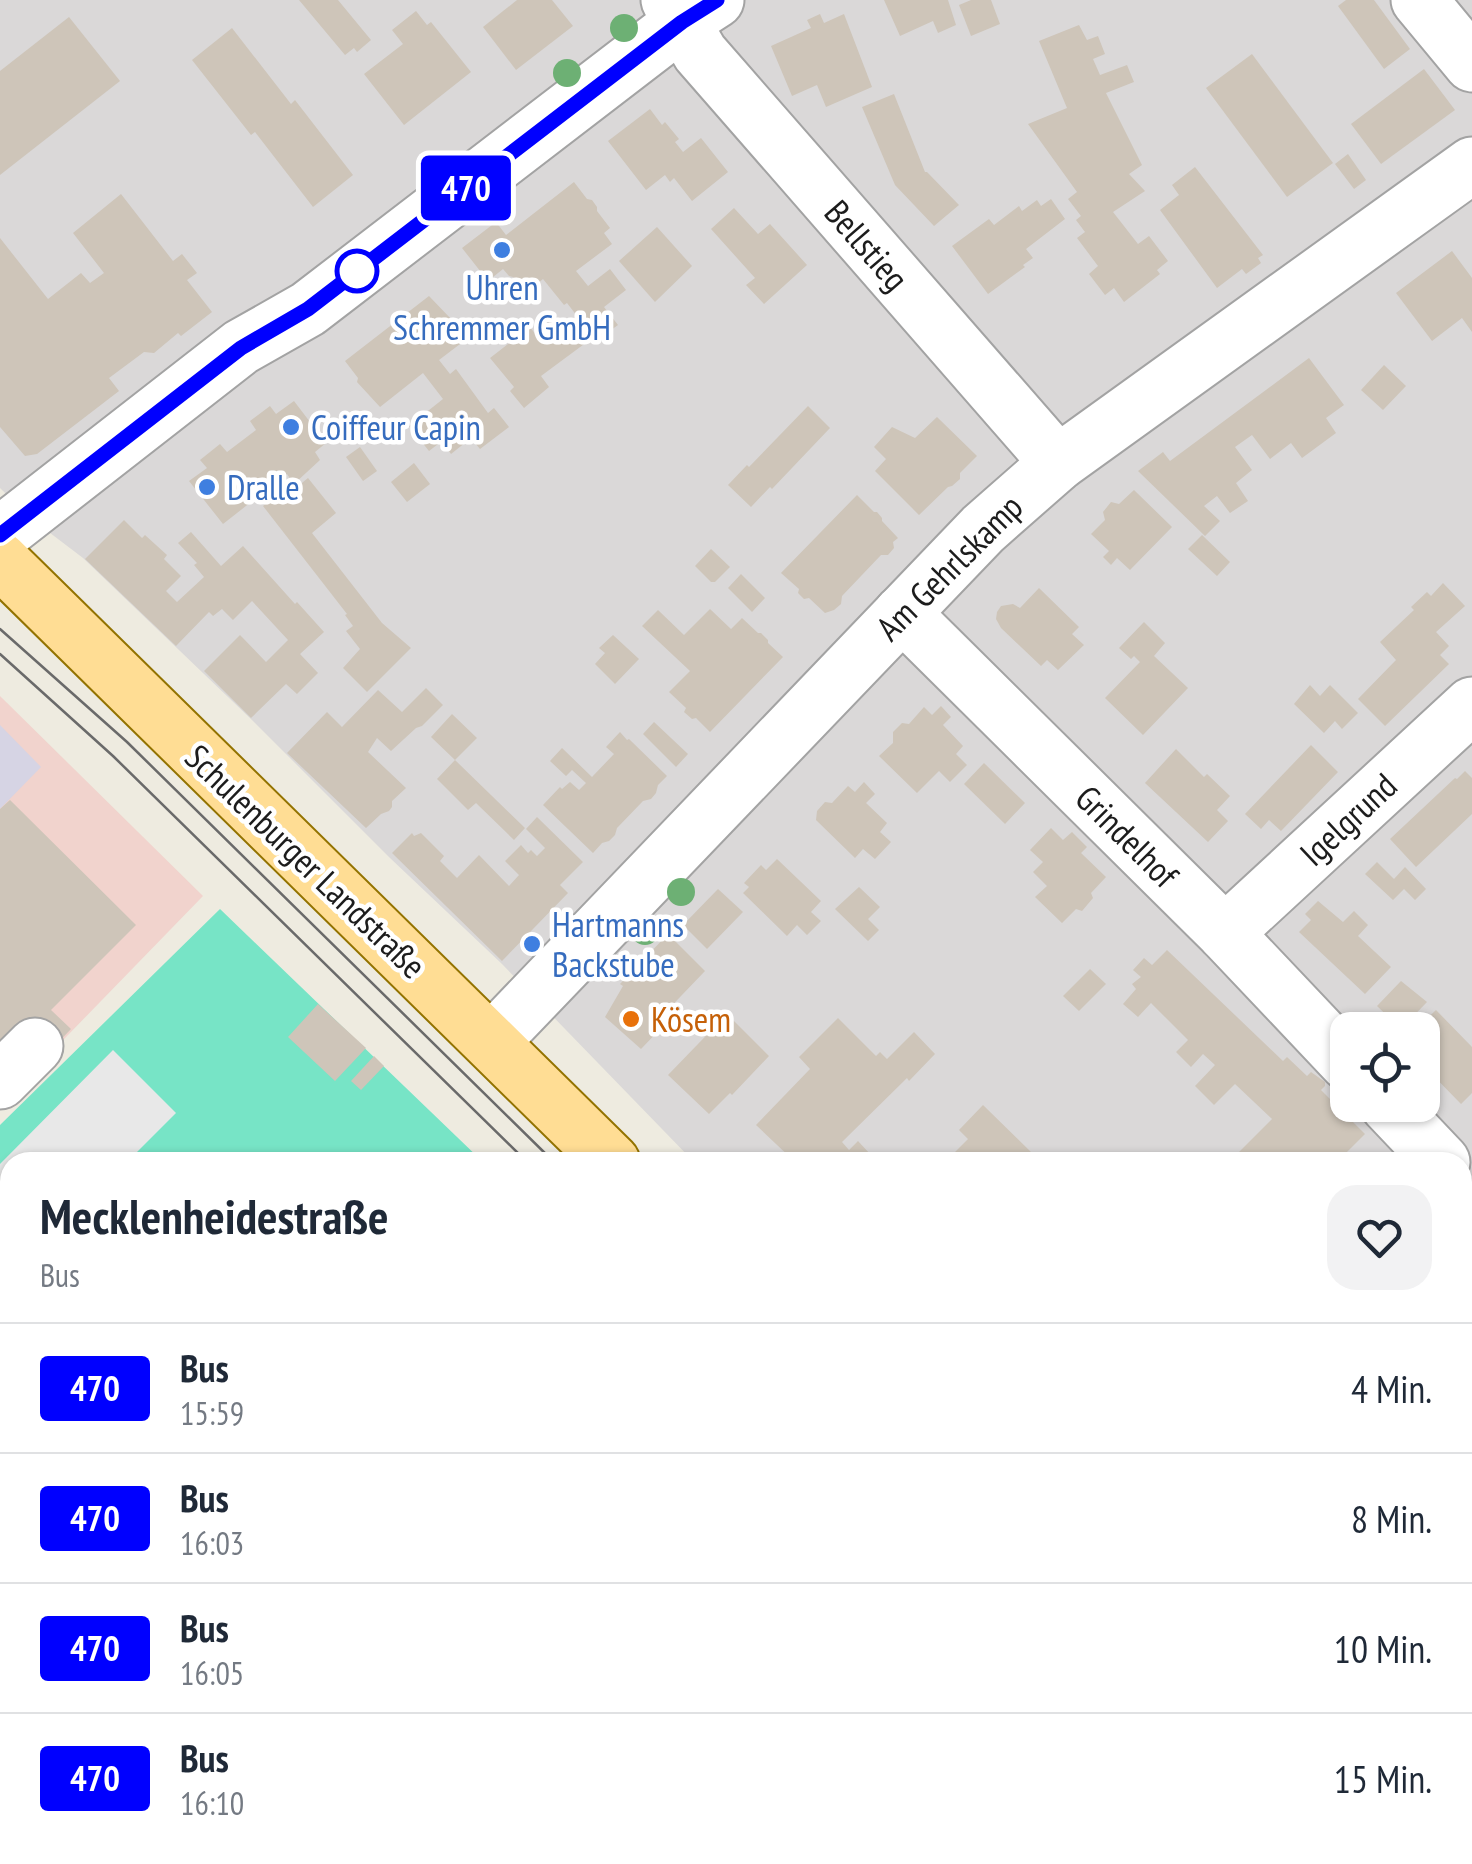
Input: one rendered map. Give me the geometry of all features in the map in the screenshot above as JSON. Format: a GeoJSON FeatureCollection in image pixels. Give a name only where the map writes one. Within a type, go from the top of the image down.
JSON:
{"type":"FeatureCollection","features":[{"type":"Feature","properties":{"kind":"main road","name":"Schulenburger Landstraße"},"geometry":{"type":"LineString","coordinates":[[0,560],[602,1152]]}},
{"type":"Feature","properties":{"kind":"street"},"geometry":{"type":"LineString","coordinates":[[1419,0],[1472,64]]}},
{"type":"Feature","properties":{"kind":"street"},"geometry":{"type":"LineString","coordinates":[[0,535],[241,348],[308,309],[689,7]]}},
{"type":"Feature","properties":{"kind":"street","name":"Bellstieg"},"geometry":{"type":"LineString","coordinates":[[689,7],[700,54],[1058,464]]}},
{"type":"Feature","properties":{"kind":"street","name":"Am Gehrlskamp"},"geometry":{"type":"LineString","coordinates":[[491,1042],[983,529],[1058,464],[1472,166]]}},
{"type":"Feature","properties":{"kind":"street","name":"Grindelhof"},"geometry":{"type":"LineString","coordinates":[[902,613],[1225,933],[1330,1043]]}},
{"type":"Feature","properties":{"kind":"street","name":"Igelgrund"},"geometry":{"type":"LineString","coordinates":[[1225,933],[1472,705]]}},
{"type":"Feature","properties":{"kind":"street"},"geometry":{"type":"LineString","coordinates":[[1404,1122],[1433,1152]]}},
{"type":"Feature","properties":{"kind":"shaded area"},"geometry":{"type":"Polygon","coordinates":[[[0,0],[1472,0],[1472,1152],[684,1152],[502,964],[83,558],[33,520],[0,488],[0,0]]]}},
{"type":"Feature","properties":{"kind":"shaded area"},"geometry":{"type":"Polygon","coordinates":[[[0,696],[203,896],[0,1105],[0,696]]]}},
{"type":"Feature","properties":{"kind":"shaded area"},"geometry":{"type":"Polygon","coordinates":[[[0,725],[41,767],[0,809],[0,725]]]}},
{"type":"Feature","properties":{"kind":"shaded area"},"geometry":{"type":"Polygon","coordinates":[[[113,1050],[176,1113],[137,1152],[12,1152],[113,1050]]]}},
{"type":"Feature","properties":{"kind":"green space"},"geometry":{"type":"Polygon","coordinates":[[[220,909],[473,1152],[0,1152],[0,1125],[220,909]]]}},
{"type":"Feature","properties":{"kind":"building"},"geometry":{"type":"Polygon","coordinates":[[[299,0],[338,0],[371,40],[357,52],[354,48],[345,55],[299,0]]]}},
{"type":"Feature","properties":{"kind":"building"},"geometry":{"type":"Polygon","coordinates":[[[517,0],[552,0],[573,26],[516,70],[483,27],[517,0]]]}},
{"type":"Feature","properties":{"kind":"building"},"geometry":{"type":"Polygon","coordinates":[[[884,0],[948,0],[956,25],[938,33],[933,21],[900,36],[884,0]]]}},
{"type":"Feature","properties":{"kind":"building"},"geometry":{"type":"Polygon","coordinates":[[[971,0],[991,0],[1000,24],[971,36],[959,5],[971,0]]]}},
{"type":"Feature","properties":{"kind":"building"},"geometry":{"type":"Polygon","coordinates":[[[1346,0],[1374,0],[1410,49],[1384,69],[1338,6],[1346,0]]]}},
{"type":"Feature","properties":{"kind":"building"},"geometry":{"type":"Polygon","coordinates":[[[416,11],[427,25],[431,22],[471,72],[404,125],[364,74],[403,44],[392,30],[416,11]]]}},
{"type":"Feature","properties":{"kind":"building"},"geometry":{"type":"Polygon","coordinates":[[[820,14],[824,23],[844,14],[872,87],[826,107],[817,85],[792,96],[771,46],[811,28],[807,20],[820,14]]]}},
{"type":"Feature","properties":{"kind":"building"},"geometry":{"type":"Polygon","coordinates":[[[69,17],[120,81],[0,175],[0,71],[69,17]]]}},
{"type":"Feature","properties":{"kind":"building"},"geometry":{"type":"Polygon","coordinates":[[[1079,25],[1087,40],[1098,36],[1105,54],[1093,59],[1100,75],[1127,65],[1134,82],[1106,93],[1142,165],[1129,174],[1145,191],[1113,212],[1138,244],[1149,236],[1168,261],[1157,270],[1160,274],[1124,302],[1114,288],[1105,295],[1089,274],[1098,266],[1077,238],[1085,232],[1076,220],[1081,216],[1068,199],[1077,192],[1028,124],[1067,108],[1039,41],[1079,25]]]}},
{"type":"Feature","properties":{"kind":"building"},"geometry":{"type":"Polygon","coordinates":[[[232,28],[353,175],[313,207],[192,60],[232,28]]]}},
{"type":"Feature","properties":{"kind":"building"},"geometry":{"type":"Polygon","coordinates":[[[1252,54],[1333,163],[1287,197],[1206,88],[1252,54]]]}},
{"type":"Feature","properties":{"kind":"building"},"geometry":{"type":"Polygon","coordinates":[[[1424,69],[1455,110],[1381,164],[1351,124],[1424,69]]]}},
{"type":"Feature","properties":{"kind":"building"},"geometry":{"type":"Polygon","coordinates":[[[894,94],[925,172],[959,205],[934,226],[895,185],[862,107],[894,94]]]}},
{"type":"Feature","properties":{"kind":"building"},"geometry":{"type":"Polygon","coordinates":[[[650,109],[679,139],[675,142],[683,152],[701,138],[728,172],[692,201],[674,178],[670,182],[665,175],[646,190],[608,141],[650,109]]]}},
{"type":"Feature","properties":{"kind":"building"},"geometry":{"type":"Polygon","coordinates":[[[1348,154],[1366,180],[1354,189],[1335,164],[1348,154]]]}},
{"type":"Feature","properties":{"kind":"building"},"geometry":{"type":"Polygon","coordinates":[[[1195,167],[1263,255],[1258,258],[1261,263],[1246,274],[1242,269],[1217,288],[1160,210],[1179,195],[1172,185],[1195,167]]]}},
{"type":"Feature","properties":{"kind":"building"},"geometry":{"type":"Polygon","coordinates":[[[574,182],[592,200],[610,228],[604,233],[612,244],[576,271],[588,286],[610,269],[626,290],[604,307],[618,325],[600,338],[595,336],[541,376],[549,387],[524,408],[510,391],[514,387],[490,358],[530,327],[539,339],[553,329],[557,332],[577,316],[543,279],[526,293],[503,269],[488,281],[462,248],[496,222],[506,235],[574,182]]]}},
{"type":"Feature","properties":{"kind":"building"},"geometry":{"type":"Polygon","coordinates":[[[121,194],[173,261],[182,254],[197,273],[187,280],[212,312],[181,336],[178,333],[154,353],[144,352],[109,378],[119,391],[37,454],[25,456],[0,427],[0,238],[48,299],[81,273],[90,283],[104,273],[73,233],[121,194]]]}},
{"type":"Feature","properties":{"kind":"building"},"geometry":{"type":"Polygon","coordinates":[[[1051,199],[1065,219],[1026,249],[1033,258],[1025,267],[988,294],[952,246],[989,219],[994,225],[1019,206],[1022,211],[1037,200],[1041,206],[1051,199]]]}},
{"type":"Feature","properties":{"kind":"building"},"geometry":{"type":"Polygon","coordinates":[[[734,208],[758,234],[770,224],[807,265],[764,304],[746,285],[755,278],[711,229],[734,208]]]}},
{"type":"Feature","properties":{"kind":"building"},"geometry":{"type":"Polygon","coordinates":[[[657,227],[692,266],[655,302],[619,261],[657,227]]]}},
{"type":"Feature","properties":{"kind":"building"},"geometry":{"type":"Polygon","coordinates":[[[1452,251],[1472,278],[1472,332],[1462,318],[1432,341],[1396,293],[1452,251]]]}},
{"type":"Feature","properties":{"kind":"building"},"geometry":{"type":"Polygon","coordinates":[[[429,296],[452,320],[464,341],[439,360],[450,374],[456,369],[488,413],[494,408],[509,427],[480,449],[471,438],[451,454],[442,441],[429,451],[409,426],[443,399],[423,373],[380,407],[357,382],[345,361],[429,296]]]}},
{"type":"Feature","properties":{"kind":"building"},"geometry":{"type":"Polygon","coordinates":[[[1309,358],[1344,405],[1326,418],[1336,433],[1302,458],[1291,443],[1270,459],[1252,435],[1235,447],[1252,470],[1236,483],[1248,501],[1230,513],[1217,496],[1204,506],[1220,521],[1205,536],[1138,471],[1163,452],[1170,461],[1309,358]]]}},
{"type":"Feature","properties":{"kind":"building"},"geometry":{"type":"Polygon","coordinates":[[[1384,365],[1406,386],[1383,410],[1361,390],[1384,365]]]}},
{"type":"Feature","properties":{"kind":"building"},"geometry":{"type":"Polygon","coordinates":[[[294,401],[326,443],[315,452],[320,460],[294,484],[287,474],[282,478],[292,491],[308,478],[336,513],[312,533],[382,623],[411,648],[367,692],[343,668],[360,649],[346,631],[353,626],[347,614],[263,506],[280,492],[274,484],[223,524],[189,481],[207,468],[200,460],[220,444],[227,452],[256,430],[250,421],[270,406],[276,414],[294,401]]]}},
{"type":"Feature","properties":{"kind":"building"},"geometry":{"type":"Polygon","coordinates":[[[808,406],[830,428],[751,507],[728,485],[808,406]]]}},
{"type":"Feature","properties":{"kind":"building"},"geometry":{"type":"Polygon","coordinates":[[[937,417],[977,456],[960,473],[960,479],[919,515],[875,471],[886,459],[874,447],[892,427],[915,438],[937,417]]]}},
{"type":"Feature","properties":{"kind":"building"},"geometry":{"type":"Polygon","coordinates":[[[360,447],[377,471],[363,481],[346,457],[360,447]]]}},
{"type":"Feature","properties":{"kind":"building"},"geometry":{"type":"Polygon","coordinates":[[[414,463],[430,484],[407,502],[391,482],[414,463]]]}},
{"type":"Feature","properties":{"kind":"building"},"geometry":{"type":"Polygon","coordinates":[[[1134,490],[1172,527],[1130,570],[1117,558],[1111,565],[1103,557],[1109,551],[1091,534],[1105,520],[1103,512],[1111,502],[1119,504],[1134,490]]]}},
{"type":"Feature","properties":{"kind":"building"},"geometry":{"type":"Polygon","coordinates":[[[857,495],[898,538],[888,555],[881,555],[842,596],[841,604],[825,613],[809,598],[804,599],[781,573],[857,495]]]}},
{"type":"Feature","properties":{"kind":"building"},"geometry":{"type":"Polygon","coordinates":[[[124,520],[167,555],[164,559],[181,576],[166,591],[177,602],[204,577],[178,543],[191,532],[221,566],[243,546],[324,632],[300,654],[318,673],[297,694],[286,684],[251,718],[204,671],[240,635],[266,662],[288,640],[252,601],[233,620],[222,609],[213,616],[209,612],[176,646],[85,559],[124,520]]]}},
{"type":"Feature","properties":{"kind":"building"},"geometry":{"type":"Polygon","coordinates":[[[1202,535],[1230,562],[1217,576],[1188,549],[1202,535]]]}},
{"type":"Feature","properties":{"kind":"building"},"geometry":{"type":"Polygon","coordinates":[[[711,549],[730,567],[715,582],[695,566],[711,549]]]}},
{"type":"Feature","properties":{"kind":"building"},"geometry":{"type":"Polygon","coordinates":[[[741,574],[765,598],[752,612],[728,588],[741,574]]]}},
{"type":"Feature","properties":{"kind":"building"},"geometry":{"type":"Polygon","coordinates":[[[1443,583],[1465,606],[1436,632],[1449,646],[1440,655],[1449,664],[1385,726],[1358,699],[1396,660],[1380,642],[1427,592],[1431,596],[1443,583]]]}},
{"type":"Feature","properties":{"kind":"building"},"geometry":{"type":"Polygon","coordinates":[[[1039,588],[1079,627],[1072,634],[1084,645],[1058,670],[1047,660],[1041,666],[996,619],[1001,606],[1013,604],[1020,608],[1039,588]]]}},
{"type":"Feature","properties":{"kind":"building"},"geometry":{"type":"Polygon","coordinates":[[[710,609],[731,629],[742,618],[783,657],[710,732],[684,712],[686,708],[669,692],[690,671],[642,626],[658,610],[684,635],[710,609]]]}},
{"type":"Feature","properties":{"kind":"building"},"geometry":{"type":"Polygon","coordinates":[[[1144,622],[1165,643],[1154,656],[1188,688],[1143,735],[1105,698],[1140,662],[1119,648],[1144,622]]]}},
{"type":"Feature","properties":{"kind":"building"},"geometry":{"type":"Polygon","coordinates":[[[613,635],[639,659],[615,684],[595,664],[605,653],[599,648],[613,635]]]}},
{"type":"Feature","properties":{"kind":"building"},"geometry":{"type":"Polygon","coordinates":[[[1310,685],[1320,696],[1330,685],[1358,713],[1342,729],[1335,721],[1324,733],[1294,704],[1310,685]]]}},
{"type":"Feature","properties":{"kind":"building"},"geometry":{"type":"Polygon","coordinates":[[[426,688],[443,705],[391,751],[377,738],[368,752],[406,788],[392,801],[389,811],[366,828],[287,753],[327,712],[342,727],[378,690],[402,712],[426,688]]]}},
{"type":"Feature","properties":{"kind":"building"},"geometry":{"type":"Polygon","coordinates":[[[941,706],[951,717],[943,725],[963,746],[956,754],[967,765],[950,782],[939,771],[917,793],[879,756],[893,743],[893,732],[902,723],[909,724],[924,707],[932,715],[941,706]]]}},
{"type":"Feature","properties":{"kind":"building"},"geometry":{"type":"Polygon","coordinates":[[[452,714],[477,738],[455,760],[431,737],[452,714]]]}},
{"type":"Feature","properties":{"kind":"building"},"geometry":{"type":"Polygon","coordinates":[[[654,722],[688,754],[676,767],[643,734],[654,722]]]}},
{"type":"Feature","properties":{"kind":"building"},"geometry":{"type":"Polygon","coordinates":[[[620,732],[667,776],[651,799],[643,801],[615,835],[593,853],[543,805],[560,787],[570,782],[579,790],[586,783],[572,770],[566,776],[550,761],[562,748],[592,777],[614,754],[606,747],[620,732]]]}},
{"type":"Feature","properties":{"kind":"building"},"geometry":{"type":"Polygon","coordinates":[[[1311,745],[1338,772],[1281,831],[1269,820],[1261,829],[1245,814],[1311,745]]]}},
{"type":"Feature","properties":{"kind":"building"},"geometry":{"type":"Polygon","coordinates":[[[1176,749],[1230,796],[1217,810],[1228,821],[1208,842],[1145,783],[1176,749]]]}},
{"type":"Feature","properties":{"kind":"building"},"geometry":{"type":"Polygon","coordinates":[[[455,760],[525,828],[514,840],[476,803],[468,810],[437,779],[455,760]]]}},
{"type":"Feature","properties":{"kind":"building"},"geometry":{"type":"Polygon","coordinates":[[[984,763],[1025,803],[1005,824],[964,784],[984,763]]]}},
{"type":"Feature","properties":{"kind":"building"},"geometry":{"type":"Polygon","coordinates":[[[1465,771],[1472,778],[1472,814],[1416,867],[1390,839],[1465,771]]]}},
{"type":"Feature","properties":{"kind":"building"},"geometry":{"type":"Polygon","coordinates":[[[864,782],[875,794],[866,803],[887,823],[880,832],[891,842],[875,859],[863,849],[855,858],[816,820],[817,811],[825,802],[832,803],[848,786],[855,792],[864,782]]]}},
{"type":"Feature","properties":{"kind":"building"},"geometry":{"type":"Polygon","coordinates":[[[10,800],[136,925],[51,1010],[71,1029],[45,1056],[0,1061],[0,809],[10,800]]]}},
{"type":"Feature","properties":{"kind":"building"},"geometry":{"type":"Polygon","coordinates":[[[537,817],[583,862],[560,885],[568,893],[502,961],[392,853],[412,833],[421,833],[444,856],[440,861],[457,878],[479,855],[509,886],[519,875],[505,861],[521,845],[537,856],[545,848],[526,829],[537,817]]]}},
{"type":"Feature","properties":{"kind":"building"},"geometry":{"type":"Polygon","coordinates":[[[1051,828],[1063,840],[1072,832],[1087,847],[1081,853],[1106,877],[1091,893],[1093,898],[1082,911],[1076,909],[1062,923],[1035,897],[1047,886],[1033,872],[1043,862],[1030,850],[1051,828]]]}},
{"type":"Feature","properties":{"kind":"building"},"geometry":{"type":"Polygon","coordinates":[[[777,859],[821,901],[811,912],[821,921],[807,935],[797,925],[787,936],[743,893],[749,887],[744,883],[761,865],[766,870],[777,859]]]}},
{"type":"Feature","properties":{"kind":"building"},"geometry":{"type":"Polygon","coordinates":[[[1377,862],[1394,879],[1405,867],[1426,889],[1415,900],[1404,889],[1393,900],[1365,874],[1377,862]]]}},
{"type":"Feature","properties":{"kind":"building"},"geometry":{"type":"Polygon","coordinates":[[[859,887],[880,907],[868,919],[879,930],[868,941],[835,909],[859,887]]]}},
{"type":"Feature","properties":{"kind":"building"},"geometry":{"type":"Polygon","coordinates":[[[718,889],[743,912],[707,949],[683,925],[718,889]]]}},
{"type":"Feature","properties":{"kind":"building"},"geometry":{"type":"Polygon","coordinates":[[[1318,901],[1343,922],[1354,911],[1368,925],[1358,936],[1391,967],[1365,994],[1299,932],[1311,920],[1305,914],[1318,901]]]}},
{"type":"Feature","properties":{"kind":"building"},"geometry":{"type":"Polygon","coordinates":[[[668,934],[705,971],[658,1020],[664,1025],[641,1049],[605,1017],[623,986],[620,984],[668,934]]]}},
{"type":"Feature","properties":{"kind":"building"},"geometry":{"type":"Polygon","coordinates":[[[1167,950],[1283,1061],[1287,1057],[1307,1076],[1311,1072],[1325,1082],[1321,1090],[1330,1099],[1330,1122],[1353,1122],[1365,1134],[1347,1152],[1239,1152],[1272,1119],[1235,1084],[1214,1105],[1195,1086],[1215,1065],[1203,1054],[1191,1067],[1176,1052],[1188,1040],[1151,1003],[1138,1017],[1123,1004],[1136,989],[1132,984],[1141,977],[1133,970],[1144,958],[1152,965],[1167,950]]]}},
{"type":"Feature","properties":{"kind":"building"},"geometry":{"type":"Polygon","coordinates":[[[1090,969],[1106,984],[1079,1011],[1063,996],[1090,969]]]}},
{"type":"Feature","properties":{"kind":"building"},"geometry":{"type":"Polygon","coordinates":[[[1401,981],[1427,1002],[1417,1012],[1383,1012],[1377,1006],[1401,981]]]}},
{"type":"Feature","properties":{"kind":"building"},"geometry":{"type":"Polygon","coordinates":[[[318,1004],[366,1048],[335,1081],[288,1037],[318,1004]]]}},
{"type":"Feature","properties":{"kind":"building"},"geometry":{"type":"Polygon","coordinates":[[[727,1014],[769,1056],[709,1114],[668,1075],[727,1014]]]}},
{"type":"Feature","properties":{"kind":"building"},"geometry":{"type":"Polygon","coordinates":[[[1440,1014],[1472,1047],[1472,1093],[1461,1104],[1440,1082],[1440,1014]]]}},
{"type":"Feature","properties":{"kind":"building"},"geometry":{"type":"Polygon","coordinates":[[[838,1018],[876,1056],[880,1052],[887,1059],[914,1032],[935,1054],[842,1142],[849,1150],[858,1141],[868,1152],[784,1152],[756,1125],[810,1069],[799,1057],[838,1018]]]}},
{"type":"Feature","properties":{"kind":"building"},"geometry":{"type":"Polygon","coordinates":[[[374,1056],[384,1066],[361,1090],[351,1081],[374,1056]]]}},
{"type":"Feature","properties":{"kind":"building"},"geometry":{"type":"Polygon","coordinates":[[[983,1105],[1031,1152],[955,1152],[968,1139],[959,1130],[983,1105]]]}},
{"type":"Feature","properties":{"kind":"tram line"},"geometry":{"type":"LineString","coordinates":[[0,629],[127,742],[544,1152]]}},
{"type":"Feature","properties":{"kind":"tram line"},"geometry":{"type":"LineString","coordinates":[[0,654],[113,756],[517,1152]]}},
{"type":"Feature","properties":{"kind":"bus line","name":"470"},"geometry":{"type":"LineString","coordinates":[[0,535],[241,348],[308,309],[682,22],[717,0]]}},
{"type":"Feature","properties":{"kind":"place","name":"Uhren Schremmer GmbH"},"geometry":{"type":"Point","coordinates":[502,250]}},
{"type":"Feature","properties":{"kind":"place","name":"Coiffeur Capin"},"geometry":{"type":"Point","coordinates":[291,427]}},
{"type":"Feature","properties":{"kind":"place","name":"Dralle"},"geometry":{"type":"Point","coordinates":[207,487]}},
{"type":"Feature","properties":{"kind":"place","name":"Hartmanns Backstube"},"geometry":{"type":"Point","coordinates":[532,944]}},
{"type":"Feature","properties":{"kind":"place","name":"Kösem"},"geometry":{"type":"Point","coordinates":[631,1019]}}]}
